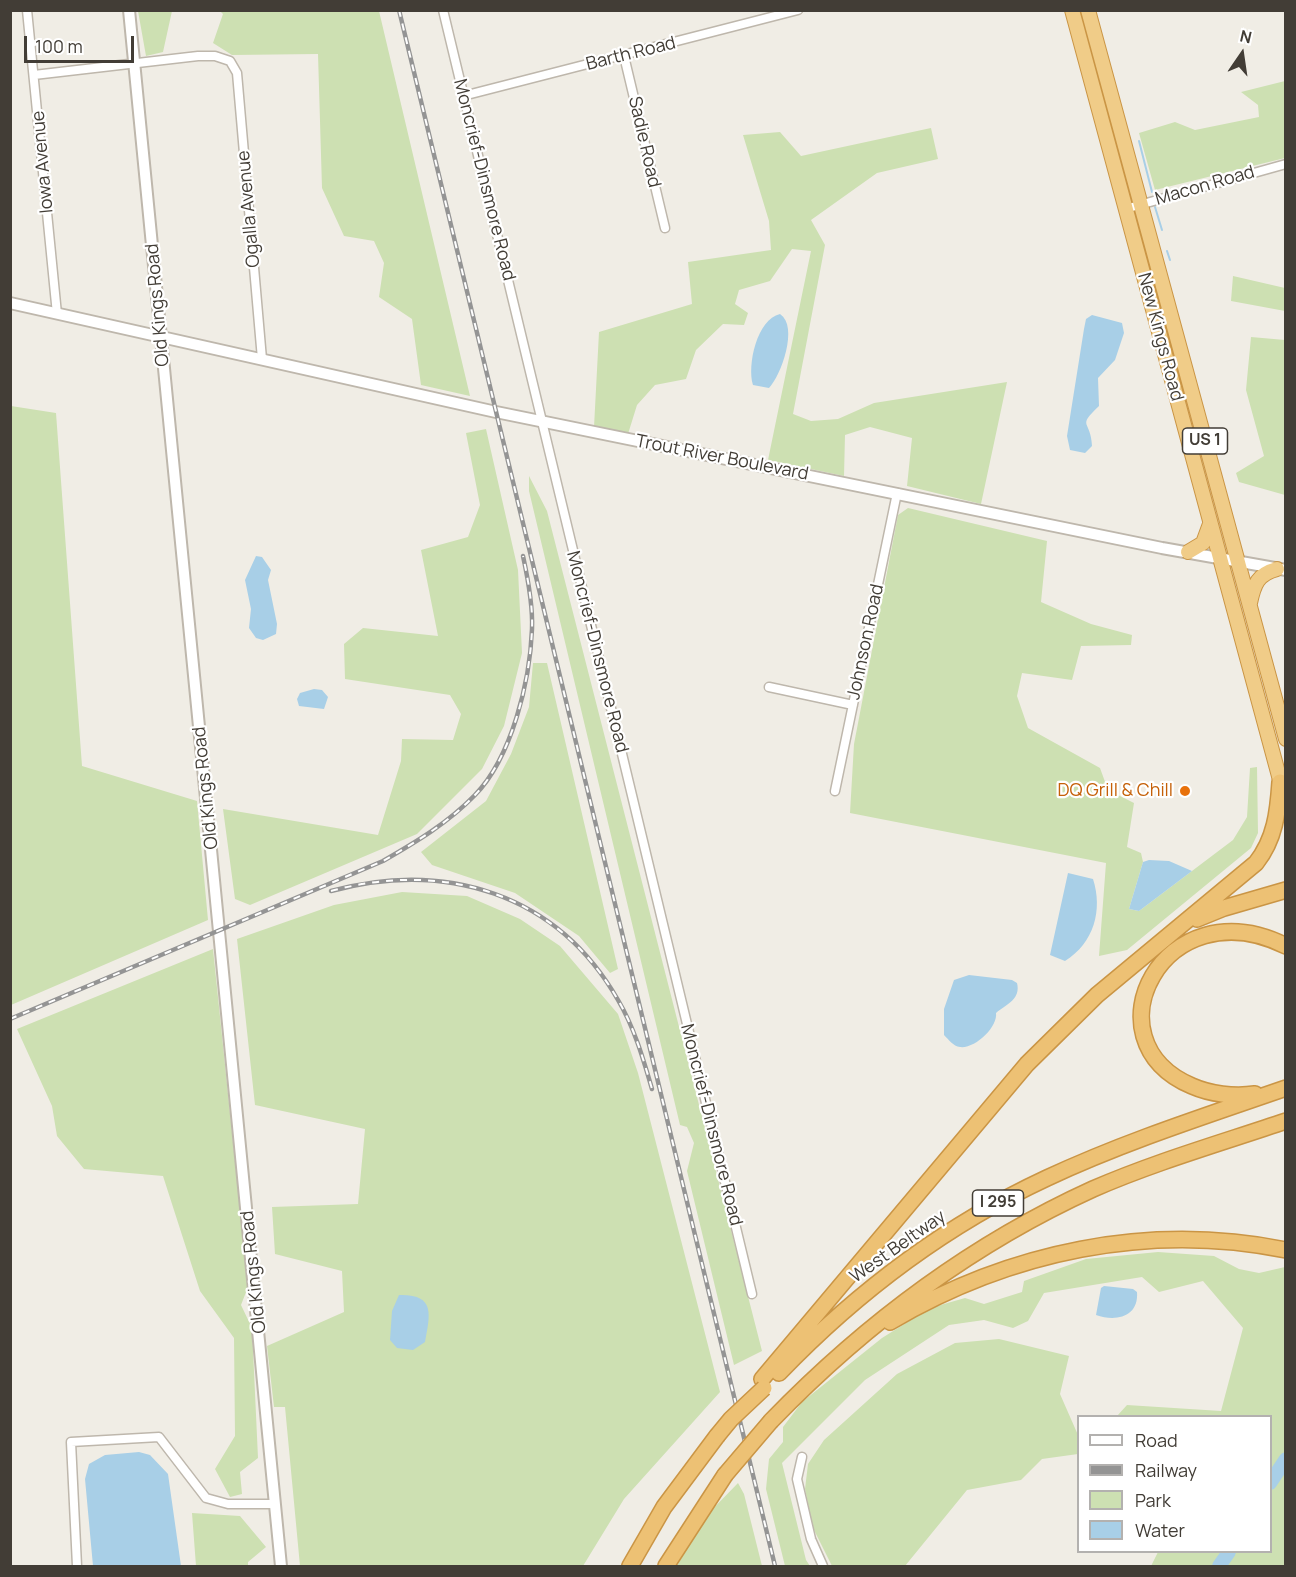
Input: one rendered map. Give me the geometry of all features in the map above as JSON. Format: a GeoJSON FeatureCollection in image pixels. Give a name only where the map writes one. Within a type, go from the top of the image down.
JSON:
{"type":"FeatureCollection","features":[{"type":"Feature","properties":{"kind":"highway","name":"New Kings Road"},"geometry":{"type":"LineString","coordinates":[[1072,10],[1286,802]]}},
{"type":"Feature","properties":{"kind":"highway","name":"New Kings Road"},"geometry":{"type":"LineString","coordinates":[[1088,10],[1286,739]]}},
{"type":"Feature","properties":{"kind":"highway"},"geometry":{"type":"LineString","coordinates":[[1140,264],[1159,303],[1168,335],[1179,344]]}},
{"type":"Feature","properties":{"kind":"highway"},"geometry":{"type":"LineString","coordinates":[[1163,348],[1173,354],[1188,412],[1208,451]]}},
{"type":"Feature","properties":{"kind":"highway"},"geometry":{"type":"LineString","coordinates":[[1188,552],[1203,543],[1210,524]]}},
{"type":"Feature","properties":{"kind":"highway"},"geometry":{"type":"LineString","coordinates":[[1250,605],[1258,579],[1265,572],[1281,569]]}},
{"type":"Feature","properties":{"kind":"highway"},"geometry":{"type":"LineString","coordinates":[[763,1383],[1027,1064],[1097,996],[1244,874],[1264,853],[1277,816],[1280,783]]}},
{"type":"Feature","properties":{"kind":"highway"},"geometry":{"type":"LineString","coordinates":[[1182,925],[1224,908],[1286,890]]}},
{"type":"Feature","properties":{"kind":"highway"},"geometry":{"type":"LineString","coordinates":[[1281,1089],[1249,1095],[1223,1094],[1201,1090],[1183,1082],[1161,1065],[1152,1053],[1145,1035],[1142,1010],[1152,976],[1162,960],[1184,943],[1209,934],[1239,932],[1266,937],[1286,946]]}},
{"type":"Feature","properties":{"kind":"highway","name":"West Beltway"},"geometry":{"type":"LineString","coordinates":[[630,1566],[664,1507],[731,1419],[763,1383],[838,1314],[915,1255],[1005,1199],[1091,1158],[1281,1089]]}},
{"type":"Feature","properties":{"kind":"highway","name":"I 295"},"geometry":{"type":"LineString","coordinates":[[666,1566],[725,1475],[771,1421],[810,1381],[900,1304],[961,1260],[1027,1221],[1095,1189],[1286,1121]]}},
{"type":"Feature","properties":{"kind":"highway"},"geometry":{"type":"LineString","coordinates":[[854,1344],[961,1285],[1009,1266],[1066,1250],[1119,1242],[1165,1240],[1210,1240],[1286,1250]]}},
{"type":"Feature","properties":{"kind":"street","name":"Iowa Avenue"},"geometry":{"type":"LineString","coordinates":[[27,10],[57,314]]}},
{"type":"Feature","properties":{"kind":"street","name":"Old Kings Road"},"geometry":{"type":"LineString","coordinates":[[129,10],[258,1307],[281,1566]]}},
{"type":"Feature","properties":{"kind":"street","name":"Moncrief-Dinsmore Road"},"geometry":{"type":"LineString","coordinates":[[443,10],[752,1294]]}},
{"type":"Feature","properties":{"kind":"street","name":"Barth Road"},"geometry":{"type":"LineString","coordinates":[[463,96],[798,10]]}},
{"type":"Feature","properties":{"kind":"street","name":"Ogalla Avenue"},"geometry":{"type":"LineString","coordinates":[[135,65],[198,56],[215,56],[230,61],[237,73],[262,359]]}},
{"type":"Feature","properties":{"kind":"street","name":"Sadie Road"},"geometry":{"type":"LineString","coordinates":[[624,56],[665,228]]}},
{"type":"Feature","properties":{"kind":"street"},"geometry":{"type":"LineString","coordinates":[[34,75],[135,65]]}},
{"type":"Feature","properties":{"kind":"street","name":"Macon Road"},"geometry":{"type":"LineString","coordinates":[[1125,209],[1286,164]]}},
{"type":"Feature","properties":{"kind":"street","name":"Trout River Boulevard"},"geometry":{"type":"LineString","coordinates":[[10,303],[542,421],[1281,569]]}},
{"type":"Feature","properties":{"kind":"street","name":"Johnson Road"},"geometry":{"type":"LineString","coordinates":[[835,791],[897,493]]}},
{"type":"Feature","properties":{"kind":"street"},"geometry":{"type":"LineString","coordinates":[[769,687],[853,705]]}},
{"type":"Feature","properties":{"kind":"street"},"geometry":{"type":"LineString","coordinates":[[77,1566],[70,1442],[159,1437],[206,1498],[228,1504],[274,1503]]}},
{"type":"Feature","properties":{"kind":"street"},"geometry":{"type":"LineString","coordinates":[[802,1457],[797,1479],[811,1539],[823,1566]]}},
{"type":"Feature","properties":{"kind":"green space"},"geometry":{"type":"Polygon","coordinates":[[[138,11],[172,11],[163,52],[146,56],[138,11]]]}},
{"type":"Feature","properties":{"kind":"green space"},"geometry":{"type":"Polygon","coordinates":[[[220,11],[379,11],[470,396],[421,385],[412,319],[379,297],[384,263],[374,241],[344,236],[322,188],[318,54],[232,55],[213,43],[223,14],[220,11]]]}},
{"type":"Feature","properties":{"kind":"green space"},"geometry":{"type":"Polygon","coordinates":[[[1285,81],[1285,158],[1155,190],[1139,133],[1175,122],[1195,130],[1259,117],[1258,105],[1241,92],[1285,81]]]}},
{"type":"Feature","properties":{"kind":"green space"},"geometry":{"type":"Polygon","coordinates":[[[931,128],[938,159],[877,173],[811,220],[825,245],[793,414],[811,421],[838,419],[874,403],[1007,382],[981,504],[907,486],[912,438],[870,427],[845,435],[844,476],[768,460],[811,251],[792,249],[770,281],[739,290],[735,304],[748,313],[744,325],[723,324],[696,350],[686,379],[655,385],[637,405],[628,434],[594,427],[599,332],[692,304],[688,262],[771,250],[769,221],[743,135],[780,132],[801,156],[931,128]]]}},
{"type":"Feature","properties":{"kind":"green space"},"geometry":{"type":"Polygon","coordinates":[[[1233,276],[1285,288],[1285,311],[1231,301],[1233,276]]]}},
{"type":"Feature","properties":{"kind":"green space"},"geometry":{"type":"Polygon","coordinates":[[[1251,337],[1285,340],[1285,495],[1239,482],[1236,473],[1264,456],[1246,390],[1251,337]]]}},
{"type":"Feature","properties":{"kind":"green space"},"geometry":{"type":"Polygon","coordinates":[[[11,406],[56,413],[82,766],[197,801],[208,920],[11,1005],[11,406]]]}},
{"type":"Feature","properties":{"kind":"green space"},"geometry":{"type":"Polygon","coordinates":[[[486,429],[518,570],[522,653],[504,726],[482,769],[417,834],[250,905],[235,899],[223,809],[378,835],[401,761],[402,739],[453,740],[461,714],[450,695],[345,679],[344,644],[363,628],[438,636],[421,550],[468,537],[480,505],[466,433],[486,429]]]}},
{"type":"Feature","properties":{"kind":"green space"},"geometry":{"type":"Polygon","coordinates":[[[529,476],[547,511],[762,1351],[734,1365],[687,1171],[694,1143],[687,1127],[680,1125],[529,491],[529,476]]]}},
{"type":"Feature","properties":{"kind":"green space"},"geometry":{"type":"Polygon","coordinates":[[[908,508],[1047,541],[1041,602],[1091,624],[1132,635],[1131,645],[1081,646],[1072,680],[1022,673],[1017,696],[1028,728],[1100,768],[1108,790],[1134,803],[1127,847],[1141,853],[1143,862],[1129,909],[1139,911],[1233,840],[1247,817],[1250,768],[1257,767],[1258,833],[1251,848],[1127,950],[1099,956],[1106,863],[850,813],[854,744],[898,515],[908,508]]]}},
{"type":"Feature","properties":{"kind":"green space"},"geometry":{"type":"Polygon","coordinates":[[[533,663],[547,663],[618,969],[610,973],[579,936],[515,893],[432,865],[421,852],[486,801],[511,754],[529,707],[533,663]]]}},
{"type":"Feature","properties":{"kind":"green space"},"geometry":{"type":"Polygon","coordinates":[[[402,892],[467,896],[520,919],[560,946],[618,1014],[638,1073],[720,1392],[624,1499],[583,1566],[300,1566],[285,1407],[274,1407],[267,1346],[344,1312],[342,1271],[275,1254],[272,1207],[358,1204],[365,1129],[255,1105],[237,939],[334,905],[402,892]]]}},
{"type":"Feature","properties":{"kind":"green space"},"geometry":{"type":"Polygon","coordinates":[[[213,949],[248,1287],[241,1305],[252,1328],[258,1458],[240,1472],[242,1494],[230,1497],[215,1469],[235,1436],[234,1338],[200,1291],[163,1176],[84,1169],[57,1136],[52,1106],[17,1029],[213,949]]]}},
{"type":"Feature","properties":{"kind":"green space"},"geometry":{"type":"Polygon","coordinates":[[[1158,1252],[1214,1256],[1239,1269],[1259,1273],[1285,1267],[1285,1566],[1151,1566],[1158,1553],[1272,1553],[1272,1415],[1118,1415],[1127,1405],[1221,1411],[1243,1328],[1203,1281],[1159,1292],[1142,1277],[1044,1293],[1028,1321],[1013,1328],[984,1320],[949,1325],[865,1380],[782,1463],[806,1560],[810,1566],[785,1566],[766,1489],[769,1459],[783,1442],[783,1427],[802,1402],[882,1338],[930,1308],[965,1298],[984,1304],[1022,1292],[1024,1281],[1086,1259],[1158,1252]]]}},
{"type":"Feature","properties":{"kind":"green space"},"geometry":{"type":"Polygon","coordinates":[[[999,1339],[1069,1356],[1060,1394],[1077,1433],[1077,1454],[1042,1459],[1021,1480],[967,1490],[905,1566],[832,1566],[813,1528],[805,1489],[808,1464],[824,1440],[897,1374],[955,1343],[999,1339]]]}},
{"type":"Feature","properties":{"kind":"green space"},"geometry":{"type":"Polygon","coordinates":[[[738,1483],[744,1494],[762,1566],[677,1566],[702,1520],[738,1483]]]}},
{"type":"Feature","properties":{"kind":"green space"},"geometry":{"type":"Polygon","coordinates":[[[192,1513],[240,1516],[266,1547],[248,1562],[248,1566],[196,1566],[192,1513]]]}},
{"type":"Feature","properties":{"kind":"water"},"geometry":{"type":"Polygon","coordinates":[[[780,314],[788,329],[783,362],[769,388],[753,385],[751,366],[760,333],[765,324],[780,314]]]}},
{"type":"Feature","properties":{"kind":"water"},"geometry":{"type":"Polygon","coordinates":[[[1092,315],[1122,323],[1124,333],[1115,360],[1098,378],[1099,406],[1086,421],[1092,446],[1085,453],[1070,450],[1067,436],[1086,319],[1092,315]]]}},
{"type":"Feature","properties":{"kind":"water"},"geometry":{"type":"Polygon","coordinates":[[[256,556],[262,557],[271,570],[268,580],[277,624],[276,634],[263,640],[256,638],[249,628],[251,609],[245,580],[256,556]]]}},
{"type":"Feature","properties":{"kind":"water"},"geometry":{"type":"Polygon","coordinates":[[[314,689],[322,690],[328,697],[324,709],[299,706],[297,699],[300,693],[314,689]]]}},
{"type":"Feature","properties":{"kind":"water"},"geometry":{"type":"Polygon","coordinates":[[[1169,861],[1192,871],[1139,911],[1129,909],[1143,862],[1169,861]]]}},
{"type":"Feature","properties":{"kind":"water"},"geometry":{"type":"Polygon","coordinates":[[[1068,873],[1093,879],[1097,902],[1094,925],[1089,935],[1075,954],[1065,961],[1050,955],[1068,873]]]}},
{"type":"Feature","properties":{"kind":"water"},"geometry":{"type":"Polygon","coordinates":[[[969,975],[1012,980],[1017,983],[1018,989],[1012,1001],[996,1013],[993,1024],[979,1041],[966,1047],[960,1047],[944,1035],[944,1009],[954,980],[969,975]]]}},
{"type":"Feature","properties":{"kind":"water"},"geometry":{"type":"Polygon","coordinates":[[[1104,1286],[1133,1289],[1137,1292],[1137,1300],[1130,1312],[1125,1316],[1111,1318],[1096,1315],[1101,1288],[1104,1286]]]}},
{"type":"Feature","properties":{"kind":"water"},"geometry":{"type":"Polygon","coordinates":[[[399,1295],[419,1298],[428,1308],[425,1342],[413,1350],[397,1348],[390,1340],[392,1311],[399,1295]]]}},
{"type":"Feature","properties":{"kind":"water"},"geometry":{"type":"Polygon","coordinates":[[[139,1452],[150,1455],[168,1474],[181,1566],[93,1566],[85,1479],[89,1464],[105,1455],[139,1452]]]}},
{"type":"Feature","properties":{"kind":"waterway"},"geometry":{"type":"LineString","coordinates":[[1139,141],[1152,192]]}},
{"type":"Feature","properties":{"kind":"waterway"},"geometry":{"type":"LineString","coordinates":[[1155,207],[1162,230]]}},
{"type":"Feature","properties":{"kind":"waterway"},"geometry":{"type":"LineString","coordinates":[[1167,251],[1170,260]]}},
{"type":"Feature","properties":{"kind":"waterway"},"geometry":{"type":"LineString","coordinates":[[1272,1480],[1286,1459]]}},
{"type":"Feature","properties":{"kind":"waterway"},"geometry":{"type":"LineString","coordinates":[[1219,1566],[1228,1553]]}},
{"type":"Feature","properties":{"kind":"railway"},"geometry":{"type":"LineString","coordinates":[[399,10],[775,1566]]}},
{"type":"Feature","properties":{"kind":"railway"},"geometry":{"type":"LineString","coordinates":[[10,1019],[383,861],[408,847],[465,805],[488,779],[499,760],[509,739],[523,694],[532,620],[530,592],[523,556]]}},
{"type":"Feature","properties":{"kind":"railway"},"geometry":{"type":"LineString","coordinates":[[331,891],[374,882],[415,880],[456,884],[494,894],[530,910],[563,933],[593,963],[624,1010],[642,1054],[652,1089]]}},
{"type":"Feature","properties":{"kind":"place","name":"DQ Grill & Chill"},"geometry":{"type":"Point","coordinates":[1185,791]}}]}
